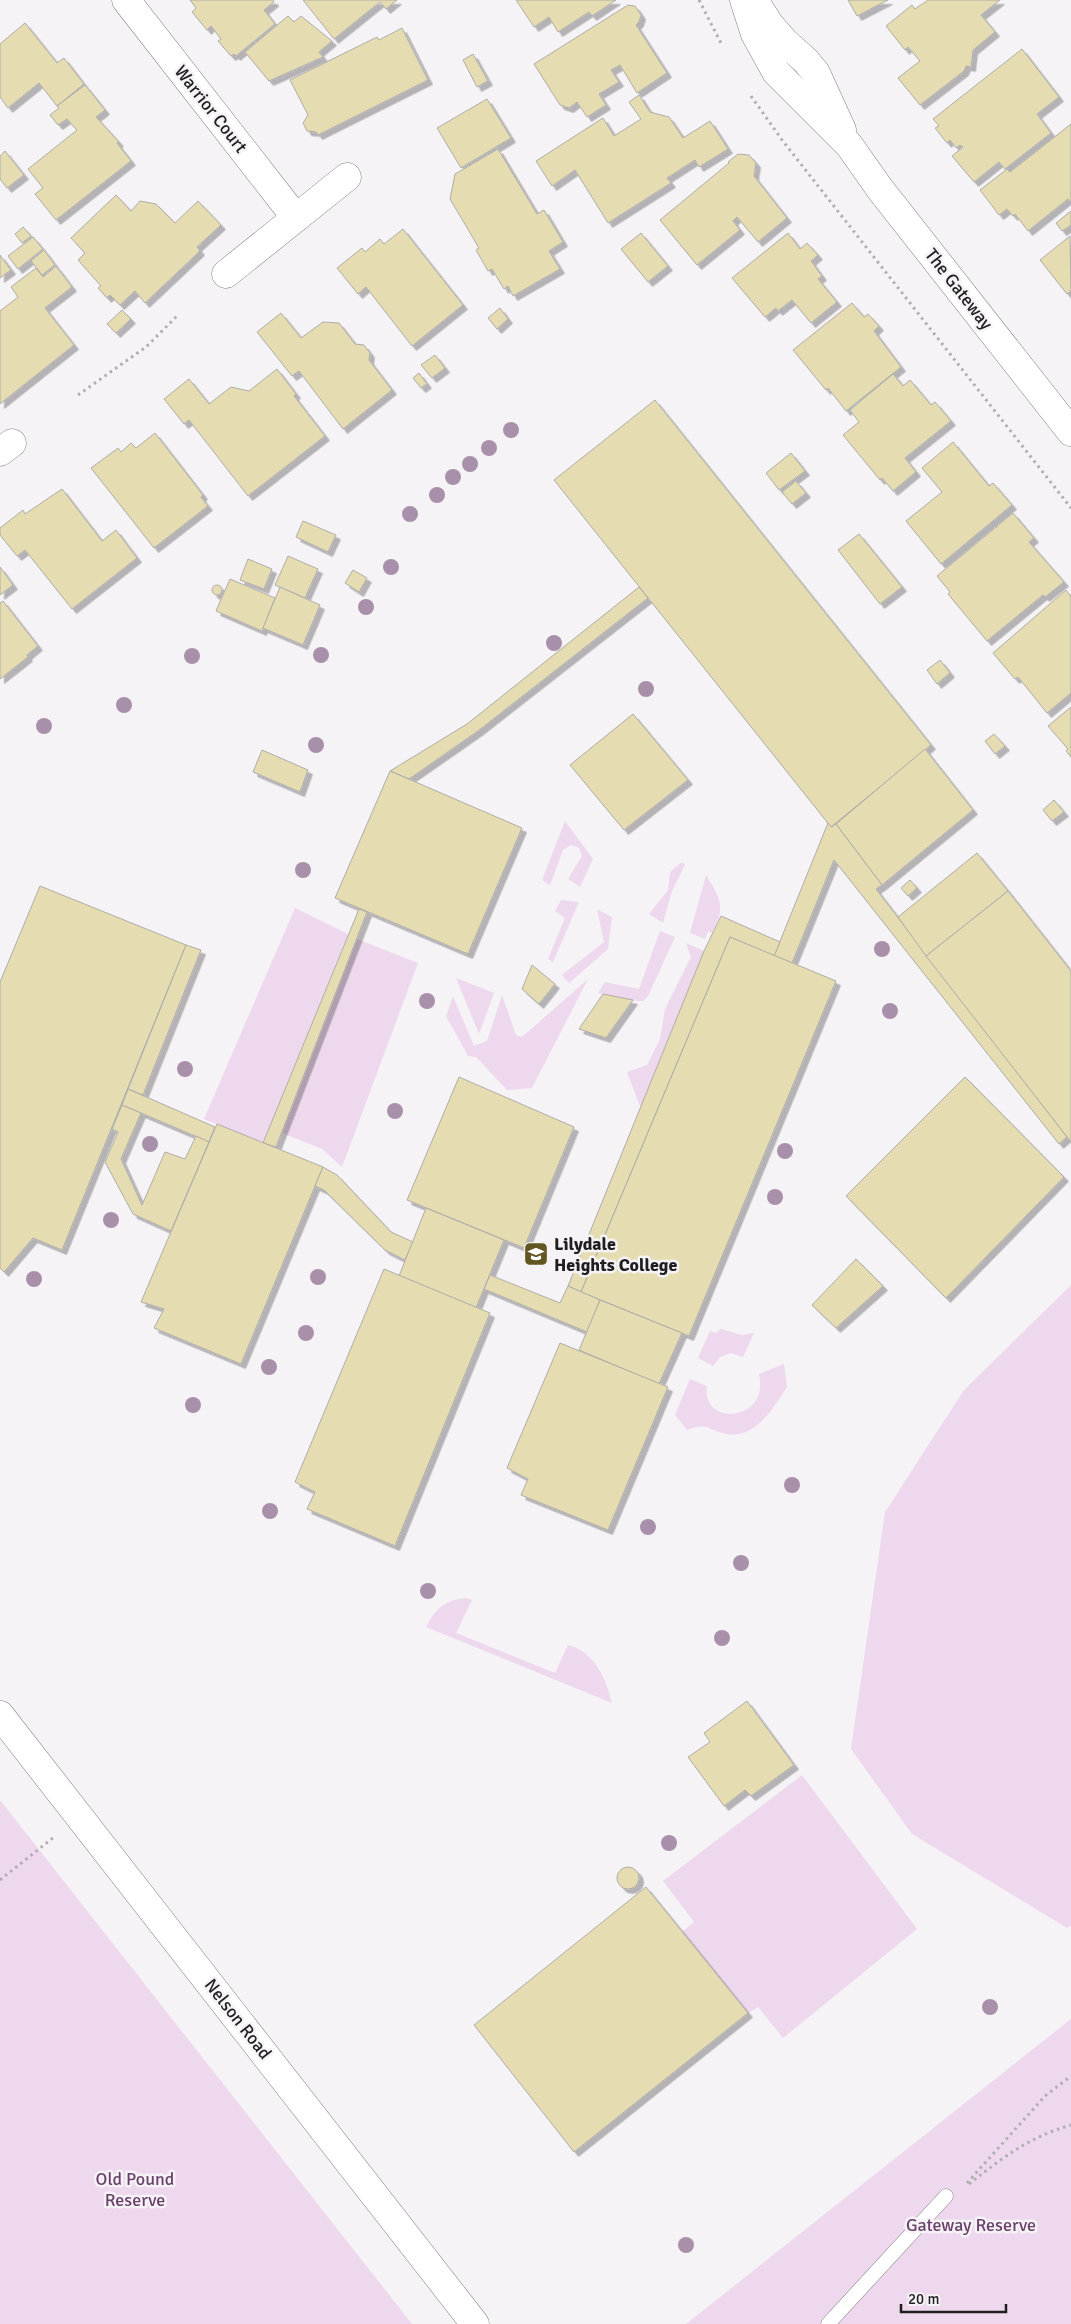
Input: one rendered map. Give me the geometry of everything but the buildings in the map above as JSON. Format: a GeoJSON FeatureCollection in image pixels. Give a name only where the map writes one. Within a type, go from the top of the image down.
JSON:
{"type":"FeatureCollection","features":[{"type":"Feature","properties":{"kind":"street","name":"Warrior Court"},"geometry":{"type":"LineString","coordinates":[[126,0],[296,218]]}},
{"type":"Feature","properties":{"kind":"street","name":"The Gateway"},"geometry":{"type":"LineString","coordinates":[[744,0],[755,34],[776,72],[849,146],[880,189],[1071,432]]}},
{"type":"Feature","properties":{"kind":"street","name":"The Gateway"},"geometry":{"type":"LineString","coordinates":[[754,0],[770,25],[816,73],[849,146]]}},
{"type":"Feature","properties":{"kind":"street"},"geometry":{"type":"LineString","coordinates":[[226,274],[347,177]]}},
{"type":"Feature","properties":{"kind":"street","name":"Nelson Road"},"geometry":{"type":"LineString","coordinates":[[0,1715],[475,2324]]}},
{"type":"Feature","properties":{"kind":"lane"},"geometry":{"type":"LineString","coordinates":[[828,2324],[953,2193]]}},
{"type":"Feature","properties":{"kind":"path"},"geometry":{"type":"LineString","coordinates":[[699,0],[726,51]]}},
{"type":"Feature","properties":{"kind":"path"},"geometry":{"type":"LineString","coordinates":[[746,88],[782,140],[1071,508]]}},
{"type":"Feature","properties":{"kind":"path"},"geometry":{"type":"LineString","coordinates":[[78,395],[146,347],[176,316]]}},
{"type":"Feature","properties":{"kind":"path"},"geometry":{"type":"LineString","coordinates":[[0,1880],[79,1817]]}},
{"type":"Feature","properties":{"kind":"path"},"geometry":{"type":"LineString","coordinates":[[953,2193],[1045,2096],[1071,2076]]}},
{"type":"Feature","properties":{"kind":"path"},"geometry":{"type":"LineString","coordinates":[[953,2193],[1015,2148],[1048,2132],[1071,2125]]}},
{"type":"Feature","properties":{"kind":"green space"},"geometry":{"type":"Polygon","coordinates":[[[565,821],[593,859],[580,887],[568,879],[582,856],[579,848],[571,845],[563,850],[550,885],[542,880],[565,821]]]}},
{"type":"Feature","properties":{"kind":"green space"},"geometry":{"type":"Polygon","coordinates":[[[682,862],[685,865],[672,891],[663,923],[649,914],[668,890],[670,872],[682,862]]]}},
{"type":"Feature","properties":{"kind":"green space"},"geometry":{"type":"Polygon","coordinates":[[[706,875],[718,897],[720,909],[712,933],[708,931],[705,939],[690,933],[706,875]]]}},
{"type":"Feature","properties":{"kind":"green space"},"geometry":{"type":"Polygon","coordinates":[[[561,900],[579,902],[553,962],[548,959],[565,918],[555,911],[561,900]]]}},
{"type":"Feature","properties":{"kind":"green space"},"geometry":{"type":"Polygon","coordinates":[[[295,908],[348,934],[263,1143],[204,1119],[295,908]]]}},
{"type":"Feature","properties":{"kind":"green space"},"geometry":{"type":"Polygon","coordinates":[[[597,909],[612,917],[608,949],[569,983],[562,975],[604,942],[597,909]]]}},
{"type":"Feature","properties":{"kind":"green space"},"geometry":{"type":"Polygon","coordinates":[[[660,931],[675,937],[648,996],[643,1001],[598,993],[605,982],[639,989],[660,931]]]}},
{"type":"Feature","properties":{"kind":"green space"},"geometry":{"type":"Polygon","coordinates":[[[357,939],[418,963],[342,1167],[322,1149],[282,1133],[357,939]]]}},
{"type":"Feature","properties":{"kind":"green space"},"geometry":{"type":"Polygon","coordinates":[[[686,943],[704,951],[641,1109],[627,1072],[647,1065],[660,1039],[665,1009],[691,957],[686,943]]]}},
{"type":"Feature","properties":{"kind":"green space"},"geometry":{"type":"Polygon","coordinates":[[[456,978],[494,993],[479,1034],[456,978]]]}},
{"type":"Feature","properties":{"kind":"green space"},"geometry":{"type":"Polygon","coordinates":[[[588,979],[532,1088],[507,1090],[476,1057],[468,1056],[446,1016],[453,996],[474,1046],[487,1041],[502,995],[516,1035],[522,1037],[588,979]]]}},
{"type":"Feature","properties":{"kind":"green space"},"geometry":{"type":"Polygon","coordinates":[[[1071,1285],[1071,1926],[1067,1928],[912,1834],[851,1749],[885,1512],[964,1390],[1071,1285]]]}},
{"type":"Feature","properties":{"kind":"green space"},"geometry":{"type":"Polygon","coordinates":[[[721,1329],[742,1335],[754,1333],[743,1357],[731,1353],[720,1357],[713,1366],[698,1358],[710,1331],[716,1333],[721,1329]]]}},
{"type":"Feature","properties":{"kind":"green space"},"geometry":{"type":"Polygon","coordinates":[[[784,1364],[787,1387],[763,1420],[747,1432],[727,1434],[704,1427],[687,1430],[675,1415],[690,1379],[707,1386],[707,1398],[712,1406],[728,1414],[737,1413],[754,1403],[760,1392],[759,1374],[784,1364]]]}},
{"type":"Feature","properties":{"kind":"green space"},"geometry":{"type":"Polygon","coordinates":[[[466,1598],[472,1600],[456,1633],[555,1673],[568,1645],[577,1649],[592,1660],[598,1668],[603,1676],[612,1703],[426,1627],[437,1610],[446,1603],[466,1598]]]}},
{"type":"Feature","properties":{"kind":"green space"},"geometry":{"type":"Polygon","coordinates":[[[802,1775],[917,1929],[783,2038],[758,2007],[748,2013],[682,1932],[694,1922],[663,1881],[802,1775]]]}},
{"type":"Feature","properties":{"kind":"green space","name":"Old Pound Reserve"},"geometry":{"type":"Polygon","coordinates":[[[0,1800],[412,2324],[0,2324],[0,1800]]]}},
{"type":"Feature","properties":{"kind":"green space","name":"Gateway Reserve"},"geometry":{"type":"Polygon","coordinates":[[[1071,2019],[1071,2324],[686,2324],[1071,2019]]]}},
{"type":"Feature","properties":{"kind":"place","name":"Lilydale Heights College"},"geometry":{"type":"Point","coordinates":[536,1254]}}]}
